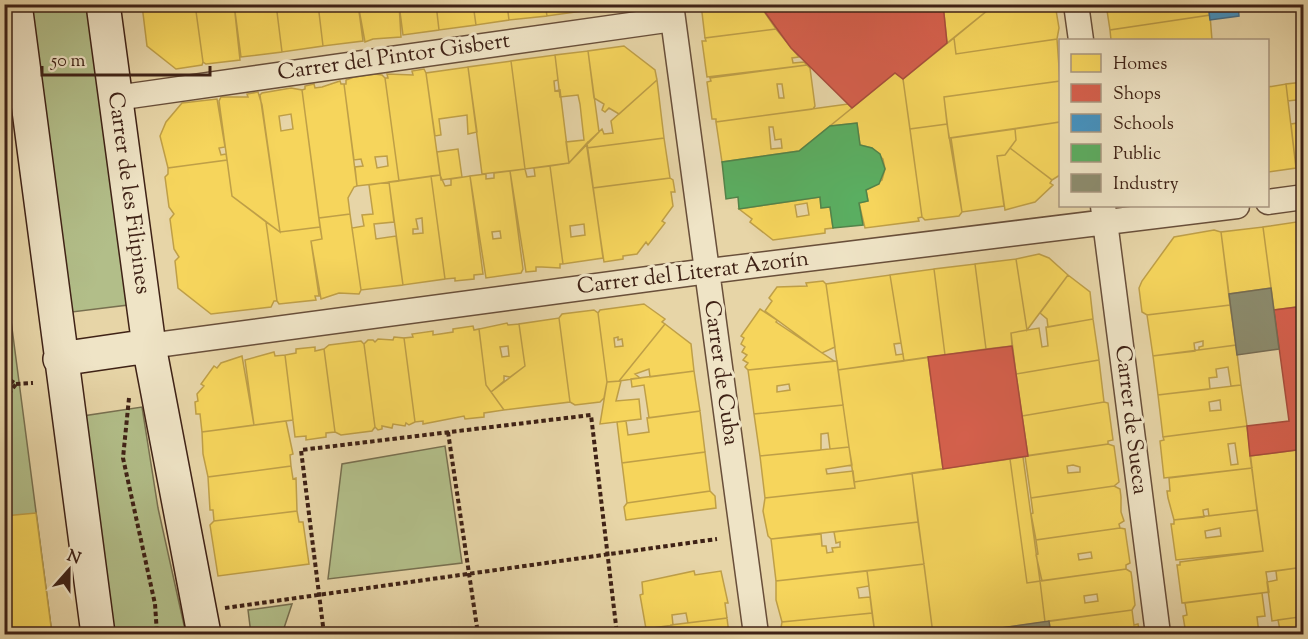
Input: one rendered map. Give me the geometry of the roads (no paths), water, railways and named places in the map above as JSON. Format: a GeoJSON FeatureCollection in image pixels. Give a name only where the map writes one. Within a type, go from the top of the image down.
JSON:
{"type":"FeatureCollection","features":[{"type":"Feature","properties":{"kind":"main road"},"geometry":{"type":"LineString","coordinates":[[15,4],[98,634]]}},
{"type":"Feature","properties":{"kind":"main road","name":"Carrer de les Filipines"},"geometry":{"type":"LineString","coordinates":[[103,4],[149,346],[204,634]]}},
{"type":"Feature","properties":{"kind":"main road"},"geometry":{"type":"LineString","coordinates":[[60,359],[149,346]]}},
{"type":"Feature","properties":{"kind":"street"},"geometry":{"type":"LineString","coordinates":[[1076,4],[1081,39]]}},
{"type":"Feature","properties":{"kind":"street","name":"Carrer del Pintor Gisbert"},"geometry":{"type":"LineString","coordinates":[[116,98],[671,12]]}},
{"type":"Feature","properties":{"kind":"street","name":"Carrer de Cuba"},"geometry":{"type":"LineString","coordinates":[[671,12],[756,634]]}},
{"type":"Feature","properties":{"kind":"street"},"geometry":{"type":"LineString","coordinates":[[1269,202],[1304,197]]}},
{"type":"Feature","properties":{"kind":"street","name":"Carrer del Literat Azorín"},"geometry":{"type":"LineString","coordinates":[[149,346],[706,272],[1104,214],[1220,207]]}},
{"type":"Feature","properties":{"kind":"street","name":"Carrer de Sueca"},"geometry":{"type":"LineString","coordinates":[[1104,214],[1158,634]]}}]}
